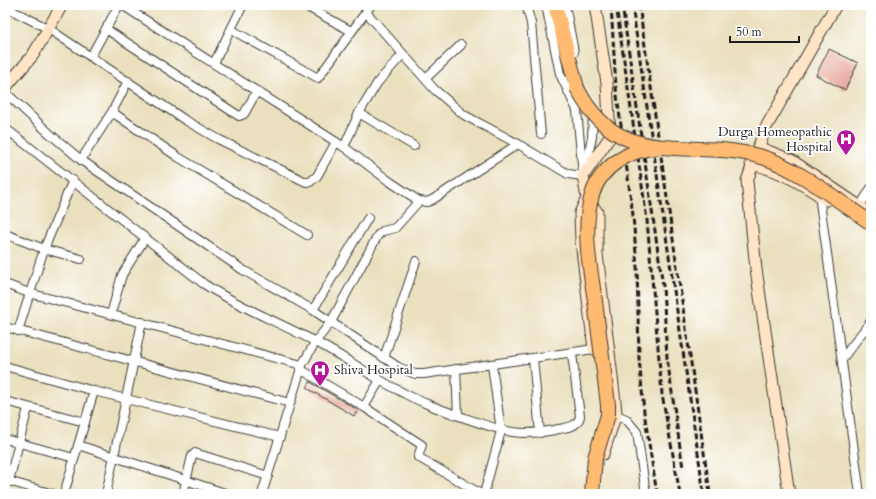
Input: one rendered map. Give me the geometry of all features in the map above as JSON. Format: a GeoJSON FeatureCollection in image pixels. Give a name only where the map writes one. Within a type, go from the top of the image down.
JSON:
{"type":"FeatureCollection","features":[{"type":"Feature","properties":{"kind":"highway"},"geometry":{"type":"LineString","coordinates":[[555,5],[573,78],[588,107],[602,123],[618,135],[637,143],[660,147],[739,152],[763,157],[803,178],[871,223]]}},
{"type":"Feature","properties":{"kind":"highway"},"geometry":{"type":"LineString","coordinates":[[592,494],[595,458],[608,415],[608,405],[589,255],[589,216],[592,195],[605,173],[618,160],[636,152],[660,147]]}},
{"type":"Feature","properties":{"kind":"street"},"geometry":{"type":"LineString","coordinates":[[5,88],[33,55],[62,5]]}},
{"type":"Feature","properties":{"kind":"street"},"geometry":{"type":"LineString","coordinates":[[91,56],[121,5],[344,147],[389,181],[420,201],[427,202],[432,200],[518,144]]}},
{"type":"Feature","properties":{"kind":"street"},"geometry":{"type":"LineString","coordinates":[[214,63],[232,30],[243,5]]}},
{"type":"Feature","properties":{"kind":"street"},"geometry":{"type":"LineString","coordinates":[[304,5],[351,31]]}},
{"type":"Feature","properties":{"kind":"street"},"geometry":{"type":"LineString","coordinates":[[232,30],[318,78],[371,5]]}},
{"type":"Feature","properties":{"kind":"street"},"geometry":{"type":"LineString","coordinates":[[526,5],[531,23],[541,134]]}},
{"type":"Feature","properties":{"kind":"street"},"geometry":{"type":"LineString","coordinates":[[546,5],[560,74],[577,110],[583,176],[587,198],[597,212],[597,254],[616,414],[601,462],[598,494]]}},
{"type":"Feature","properties":{"kind":"street"},"geometry":{"type":"LineString","coordinates":[[565,5],[575,61],[594,109],[592,137],[583,176]]}},
{"type":"Feature","properties":{"kind":"street"},"geometry":{"type":"LineString","coordinates":[[583,176],[610,137],[607,83],[595,5]]}},
{"type":"Feature","properties":{"kind":"street"},"geometry":{"type":"LineString","coordinates":[[789,494],[756,270],[747,181],[751,164],[765,130],[836,5]]}},
{"type":"Feature","properties":{"kind":"street"},"geometry":{"type":"LineString","coordinates":[[5,7],[49,29],[185,120],[218,139],[306,182],[310,182],[317,176],[336,142]]}},
{"type":"Feature","properties":{"kind":"street"},"geometry":{"type":"LineString","coordinates":[[366,12],[444,98],[464,115],[518,144],[568,174],[583,176]]}},
{"type":"Feature","properties":{"kind":"street"},"geometry":{"type":"LineString","coordinates":[[106,29],[239,116],[244,114],[257,91]]}},
{"type":"Feature","properties":{"kind":"street"},"geometry":{"type":"LineString","coordinates":[[426,78],[461,45]]}},
{"type":"Feature","properties":{"kind":"street"},"geometry":{"type":"LineString","coordinates":[[344,147],[359,113],[378,82],[403,54]]}},
{"type":"Feature","properties":{"kind":"street"},"geometry":{"type":"LineString","coordinates":[[81,160],[112,112],[128,81]]}},
{"type":"Feature","properties":{"kind":"street"},"geometry":{"type":"LineString","coordinates":[[5,92],[49,133],[81,160],[243,270],[313,310],[405,371],[415,374],[456,370],[572,354],[594,349]]}},
{"type":"Feature","properties":{"kind":"street"},"geometry":{"type":"LineString","coordinates":[[112,112],[178,157],[307,236]]}},
{"type":"Feature","properties":{"kind":"street"},"geometry":{"type":"LineString","coordinates":[[359,113],[414,146]]}},
{"type":"Feature","properties":{"kind":"street"},"geometry":{"type":"LineString","coordinates":[[5,128],[204,284],[224,297],[316,342],[380,380],[424,403],[501,431],[523,434],[540,433],[574,426],[579,421],[572,354]]}},
{"type":"Feature","properties":{"kind":"street"},"geometry":{"type":"LineString","coordinates":[[758,147],[791,160],[871,214]]}},
{"type":"Feature","properties":{"kind":"street"},"geometry":{"type":"LineString","coordinates":[[751,164],[781,172],[819,195],[871,230]]}},
{"type":"Feature","properties":{"kind":"street"},"geometry":{"type":"LineString","coordinates":[[18,331],[44,249],[73,180]]}},
{"type":"Feature","properties":{"kind":"street"},"geometry":{"type":"LineString","coordinates":[[860,206],[871,188]]}},
{"type":"Feature","properties":{"kind":"street"},"geometry":{"type":"LineString","coordinates":[[819,195],[860,494]]}},
{"type":"Feature","properties":{"kind":"street"},"geometry":{"type":"LineString","coordinates":[[587,198],[580,213],[580,241],[603,411],[591,450],[587,494]]}},
{"type":"Feature","properties":{"kind":"street"},"geometry":{"type":"LineString","coordinates":[[262,494],[301,367],[316,342],[331,322],[378,235],[383,231],[395,228],[420,201]]}},
{"type":"Feature","properties":{"kind":"street"},"geometry":{"type":"LineString","coordinates":[[313,310],[368,218]]}},
{"type":"Feature","properties":{"kind":"street"},"geometry":{"type":"LineString","coordinates":[[5,234],[44,249],[81,259]]}},
{"type":"Feature","properties":{"kind":"street"},"geometry":{"type":"LineString","coordinates":[[111,314],[122,275],[146,238]]}},
{"type":"Feature","properties":{"kind":"street"},"geometry":{"type":"LineString","coordinates":[[384,358],[416,261]]}},
{"type":"Feature","properties":{"kind":"street"},"geometry":{"type":"LineString","coordinates":[[5,284],[29,293],[142,322],[301,367],[422,445],[418,458],[483,494],[501,431],[492,365]]}},
{"type":"Feature","properties":{"kind":"street"},"geometry":{"type":"LineString","coordinates":[[842,359],[871,321]]}},
{"type":"Feature","properties":{"kind":"street"},"geometry":{"type":"LineString","coordinates":[[106,494],[142,322]]}},
{"type":"Feature","properties":{"kind":"street"},"geometry":{"type":"LineString","coordinates":[[5,327],[290,403]]}},
{"type":"Feature","properties":{"kind":"street"},"geometry":{"type":"LineString","coordinates":[[533,359],[540,433]]}},
{"type":"Feature","properties":{"kind":"street"},"geometry":{"type":"LineString","coordinates":[[5,366],[94,391],[280,437]]}},
{"type":"Feature","properties":{"kind":"street"},"geometry":{"type":"LineString","coordinates":[[456,370],[458,416]]}},
{"type":"Feature","properties":{"kind":"street"},"geometry":{"type":"LineString","coordinates":[[364,407],[380,380]]}},
{"type":"Feature","properties":{"kind":"street"},"geometry":{"type":"LineString","coordinates":[[64,494],[94,391]]}},
{"type":"Feature","properties":{"kind":"street"},"geometry":{"type":"LineString","coordinates":[[5,401],[85,422]]}},
{"type":"Feature","properties":{"kind":"street"},"geometry":{"type":"LineString","coordinates":[[28,408],[20,443],[7,481],[53,494]]}},
{"type":"Feature","properties":{"kind":"street"},"geometry":{"type":"LineString","coordinates":[[603,411],[616,414],[626,419],[637,432],[646,494]]}},
{"type":"Feature","properties":{"kind":"street"},"geometry":{"type":"LineString","coordinates":[[5,439],[74,458]]}},
{"type":"Feature","properties":{"kind":"street"},"geometry":{"type":"LineString","coordinates":[[78,445],[228,494]]}},
{"type":"Feature","properties":{"kind":"street"},"geometry":{"type":"LineString","coordinates":[[183,494],[192,456],[195,453],[268,476]]}},
{"type":"Feature","properties":{"kind":"building"},"geometry":{"type":"Polygon","coordinates":[[[829,49],[858,63],[845,90],[816,75],[829,49]]]}},
{"type":"Feature","properties":{"kind":"building"},"geometry":{"type":"Polygon","coordinates":[[[310,382],[358,410],[354,416],[307,388],[310,382]]]}},
{"type":"Feature","properties":{"kind":"railway"},"geometry":{"type":"LineString","coordinates":[[611,5],[616,88],[633,215],[637,267],[639,358],[644,412],[657,494]]}},
{"type":"Feature","properties":{"kind":"railway"},"geometry":{"type":"LineString","coordinates":[[616,5],[647,220],[662,394],[680,494]]}},
{"type":"Feature","properties":{"kind":"railway"},"geometry":{"type":"LineString","coordinates":[[622,5],[663,286],[667,358],[683,468]]}},
{"type":"Feature","properties":{"kind":"railway"},"geometry":{"type":"LineString","coordinates":[[632,5],[704,494]]}},
{"type":"Feature","properties":{"kind":"railway"},"geometry":{"type":"LineString","coordinates":[[639,5],[710,494]]}},
{"type":"Feature","properties":{"kind":"place","name":"Durga Homeopathic Hospital"},"geometry":{"type":"Point","coordinates":[846,156]}},
{"type":"Feature","properties":{"kind":"place","name":"Shiva Hospital"},"geometry":{"type":"Point","coordinates":[320,387]}}]}
